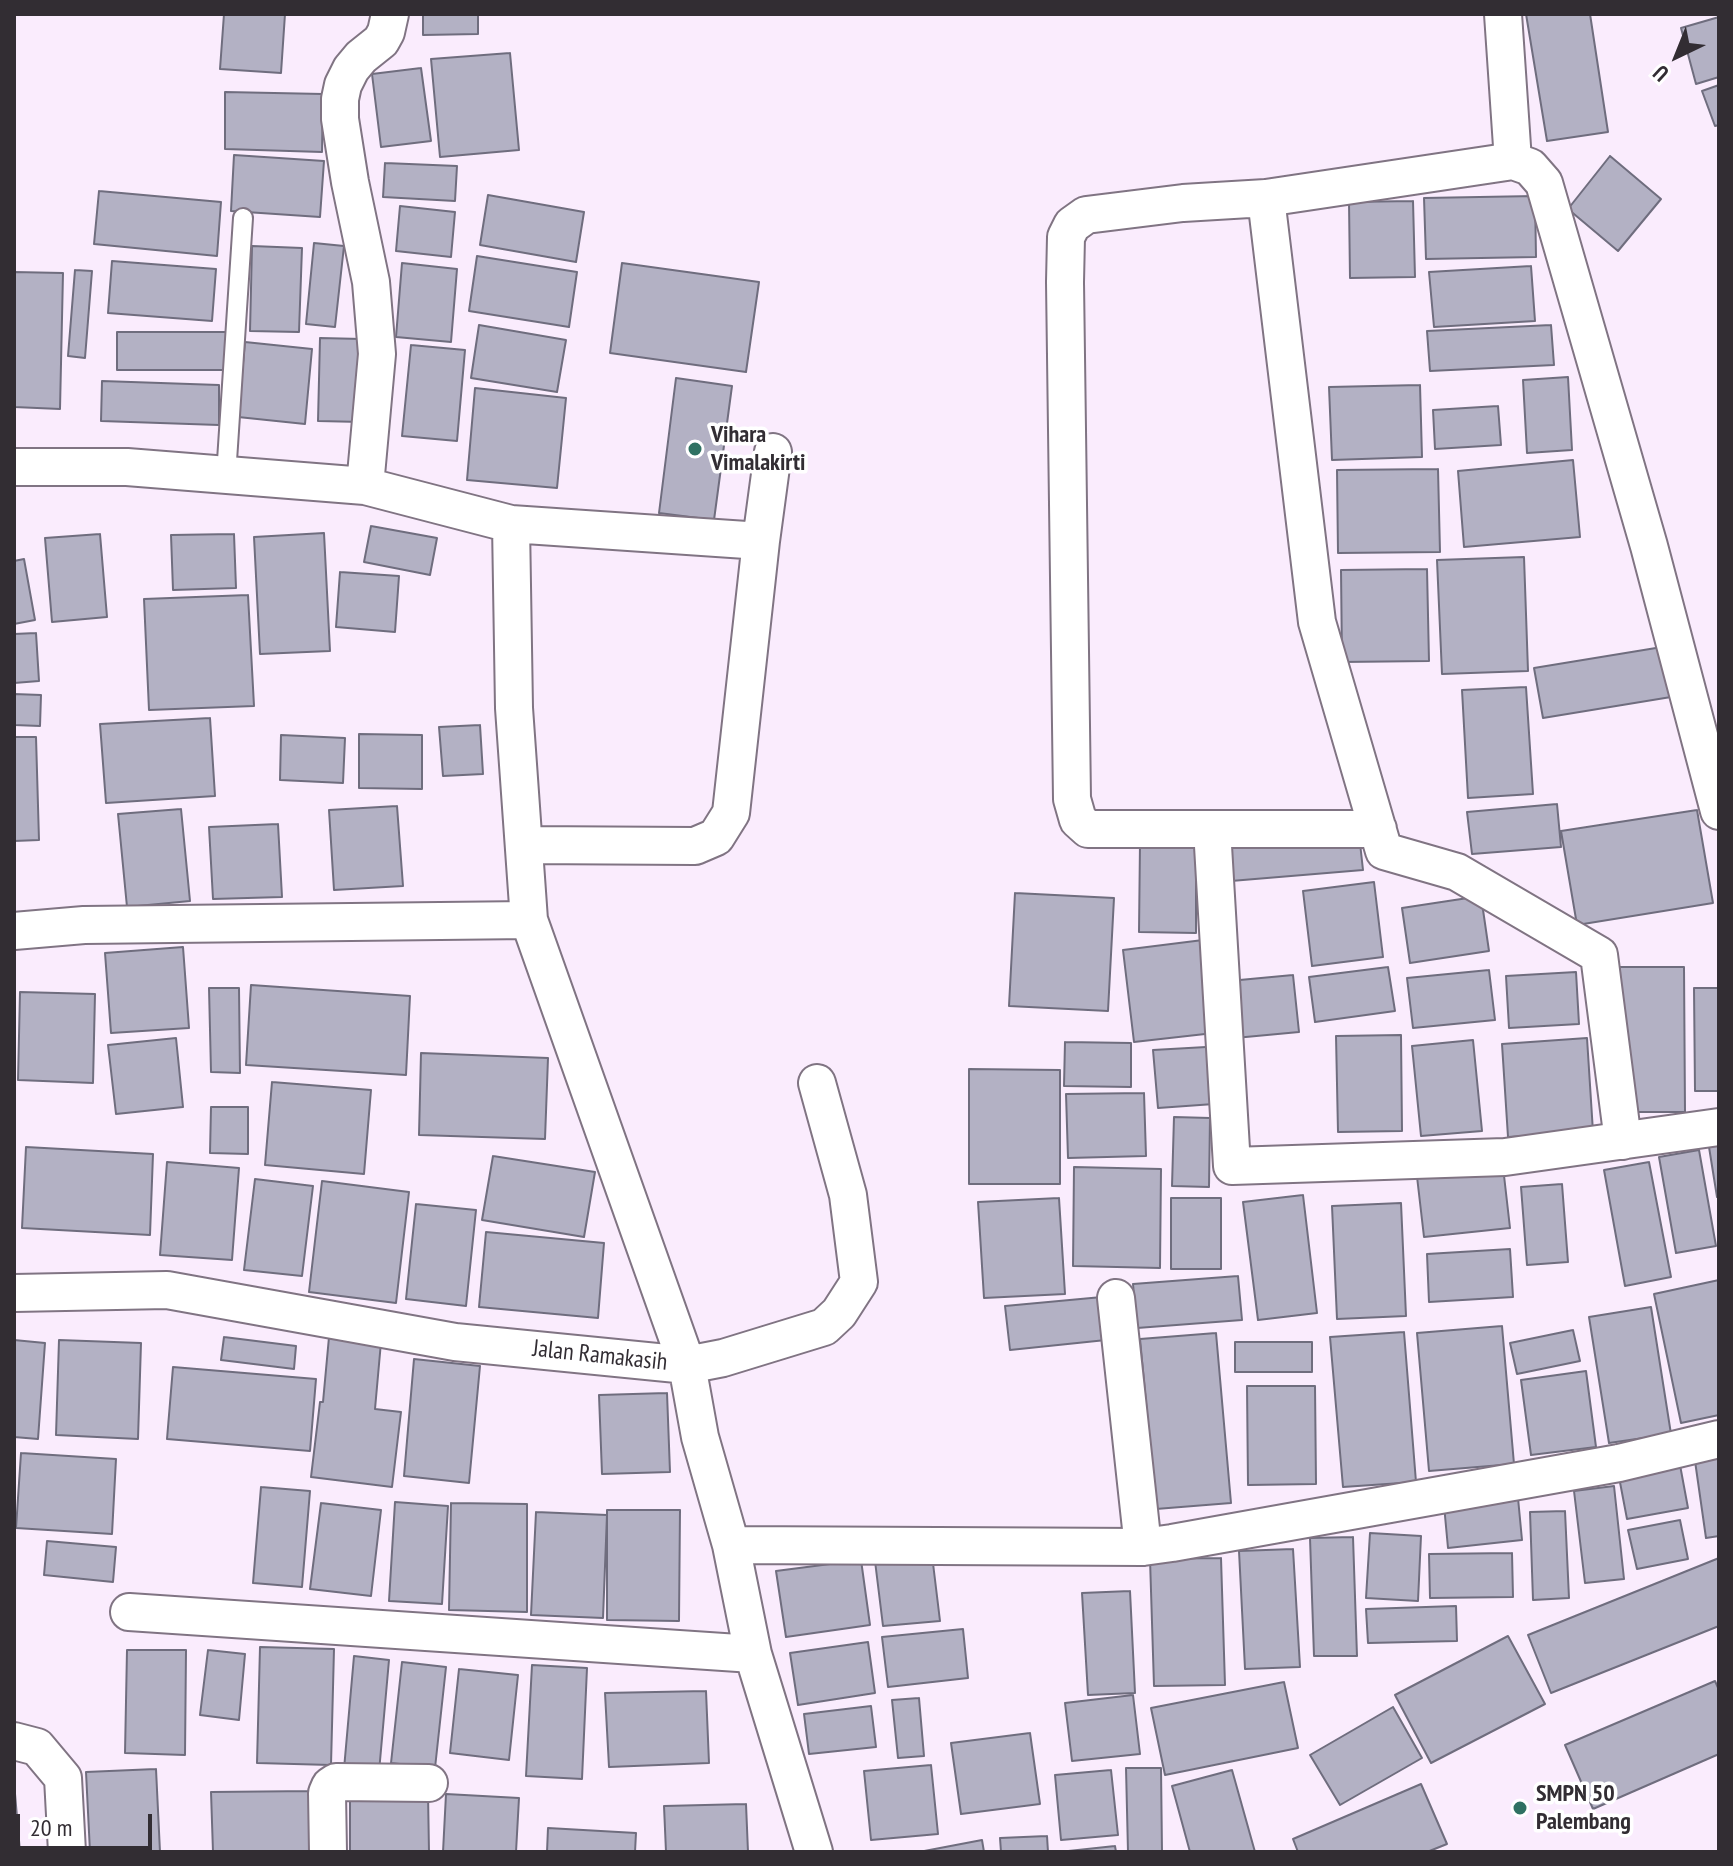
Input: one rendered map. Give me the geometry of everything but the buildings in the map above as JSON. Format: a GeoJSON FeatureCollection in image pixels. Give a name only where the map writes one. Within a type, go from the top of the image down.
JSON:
{"type":"FeatureCollection","features":[{"type":"Feature","properties":{"kind":"street"},"geometry":{"type":"LineString","coordinates":[[365,486],[377,354],[371,282],[350,182],[340,99],[351,69],[381,41],[390,14]]}},
{"type":"Feature","properties":{"kind":"street"},"geometry":{"type":"LineString","coordinates":[[1503,14],[1513,161]]}},
{"type":"Feature","properties":{"kind":"street"},"geometry":{"type":"LineString","coordinates":[[1378,829],[1088,829],[1078,820],[1072,799],[1065,282],[1066,237],[1072,225],[1086,215],[1183,203],[1266,198],[1513,161],[1530,167],[1544,183],[1649,546],[1719,811]]}},
{"type":"Feature","properties":{"kind":"street"},"geometry":{"type":"LineString","coordinates":[[1266,198],[1317,622],[1384,851],[1457,872],[1599,955],[1623,1141]]}},
{"type":"Feature","properties":{"kind":"street"},"geometry":{"type":"LineString","coordinates":[[524,845],[695,846],[716,837],[731,813],[773,452]]}},
{"type":"Feature","properties":{"kind":"street"},"geometry":{"type":"LineString","coordinates":[[14,467],[127,467],[365,486],[511,524],[761,541]]}},
{"type":"Feature","properties":{"kind":"street"},"geometry":{"type":"LineString","coordinates":[[511,524],[514,708],[529,920],[687,1365],[723,1358],[824,1327],[839,1313],[859,1282],[848,1195],[817,1083]]}},
{"type":"Feature","properties":{"kind":"street"},"geometry":{"type":"LineString","coordinates":[[1212,829],[1232,1166],[1505,1157],[1719,1127]]}},
{"type":"Feature","properties":{"kind":"street"},"geometry":{"type":"LineString","coordinates":[[14,931],[84,925],[529,920]]}},
{"type":"Feature","properties":{"kind":"street","name":"Jalan Ramakasih"},"geometry":{"type":"LineString","coordinates":[[14,1293],[167,1290],[455,1342],[687,1365],[700,1437],[731,1545],[753,1654],[814,1852]]}},
{"type":"Feature","properties":{"kind":"street"},"geometry":{"type":"LineString","coordinates":[[1116,1298],[1143,1547]]}},
{"type":"Feature","properties":{"kind":"street"},"geometry":{"type":"LineString","coordinates":[[731,1545],[1143,1547],[1619,1463],[1719,1439]]}},
{"type":"Feature","properties":{"kind":"street"},"geometry":{"type":"LineString","coordinates":[[129,1612],[753,1654]]}},
{"type":"Feature","properties":{"kind":"street"},"geometry":{"type":"LineString","coordinates":[[14,1741],[37,1747],[63,1778],[67,1852]]}},
{"type":"Feature","properties":{"kind":"street"},"geometry":{"type":"LineString","coordinates":[[328,1852],[327,1793],[330,1786],[336,1782],[429,1783]]}},
{"type":"Feature","properties":{"kind":"lane"},"geometry":{"type":"LineString","coordinates":[[226,476],[243,218]]}},
{"type":"Feature","properties":{"kind":"place","name":"Vihara Vimalakirti"},"geometry":{"type":"Point","coordinates":[695,449]}},
{"type":"Feature","properties":{"kind":"place","name":"SMPN 50 Palembang"},"geometry":{"type":"Point","coordinates":[1520,1808]}}]}
